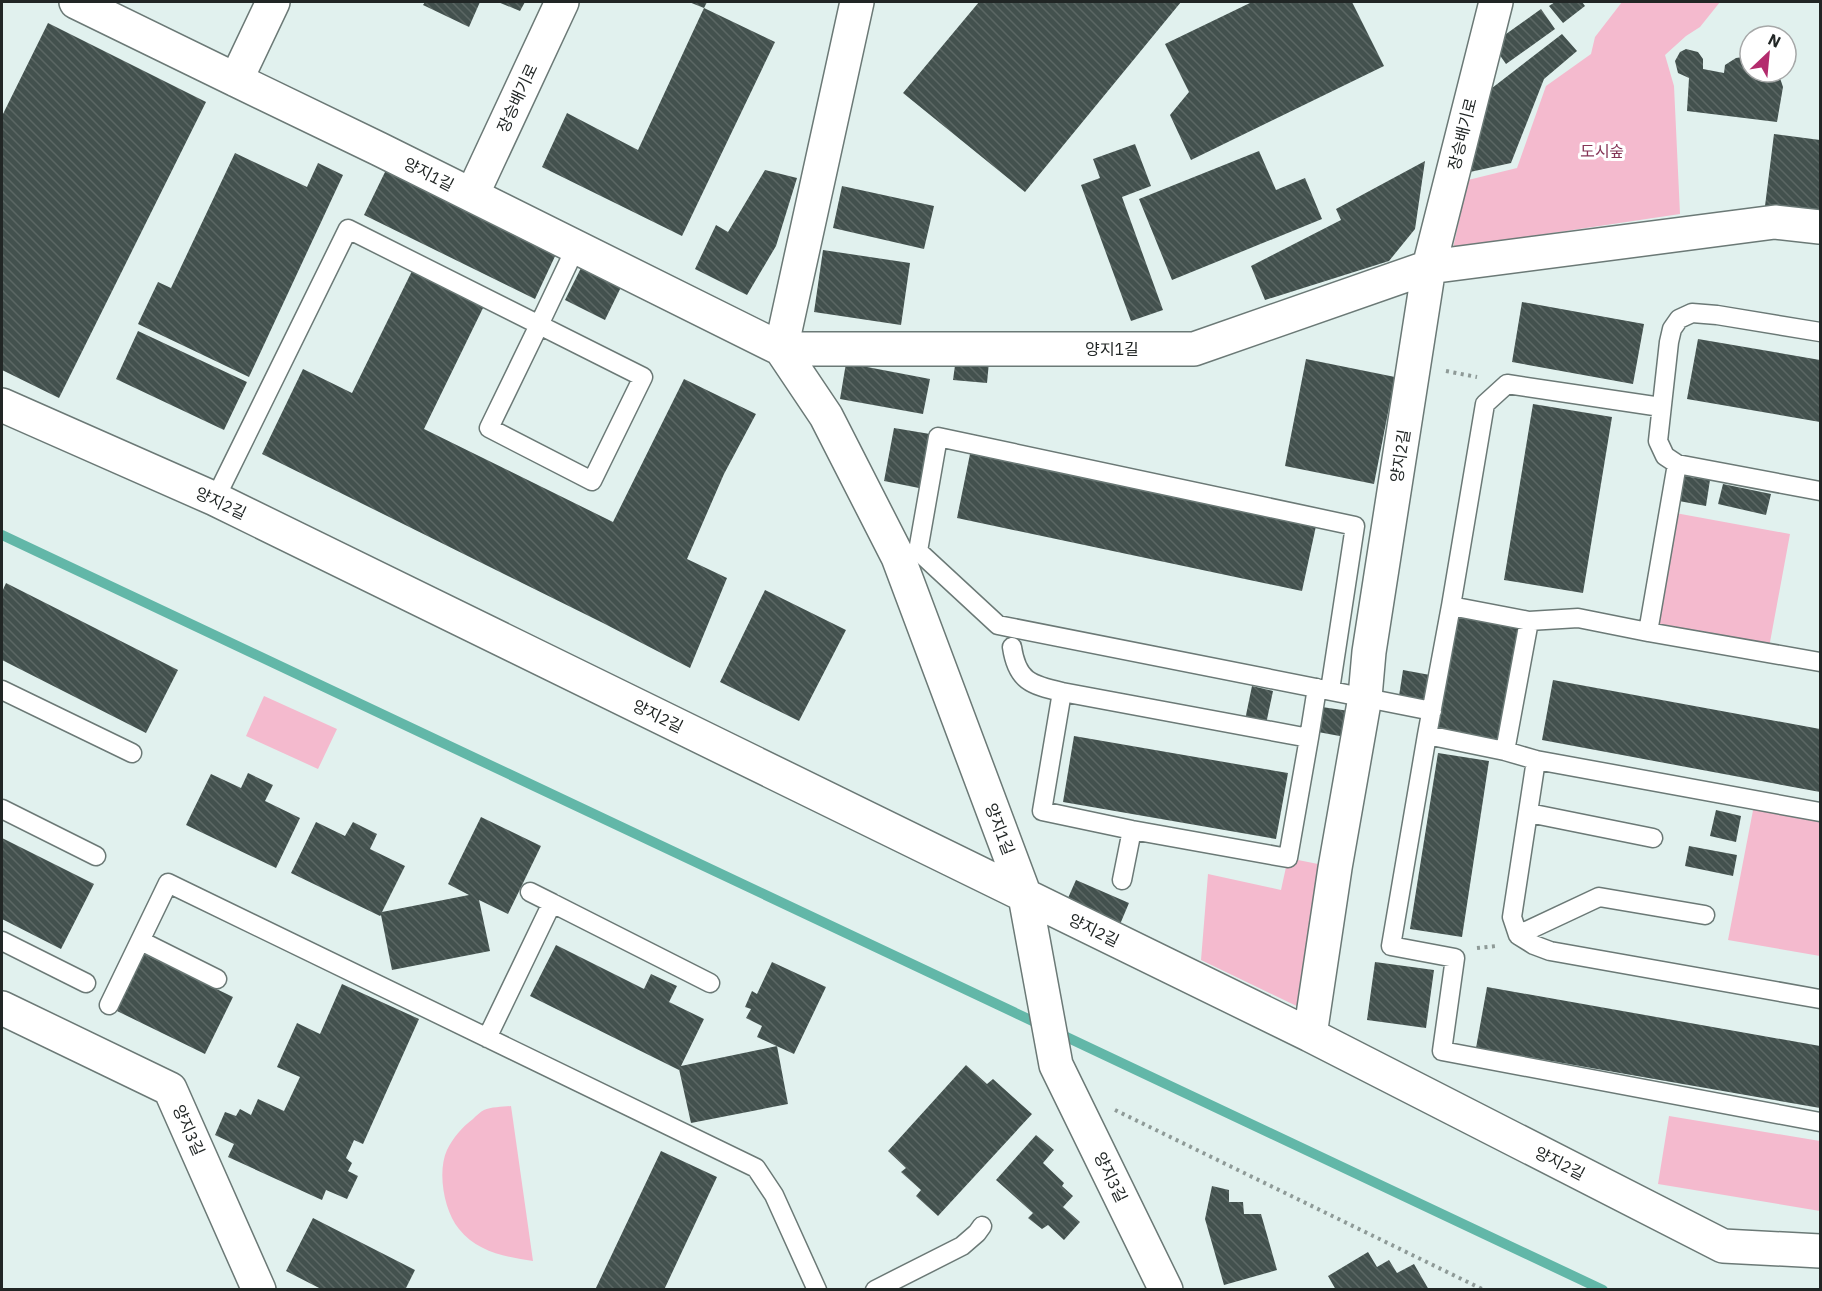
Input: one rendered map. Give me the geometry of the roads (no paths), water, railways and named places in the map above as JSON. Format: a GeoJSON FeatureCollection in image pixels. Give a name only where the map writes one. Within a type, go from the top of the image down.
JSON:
{"type":"FeatureCollection","features":[{"type":"Feature","properties":{"kind":"street","name":"양지1길"},"geometry":{"type":"LineString","coordinates":[[76,2],[369,144],[781,349],[1194,349],[1429,267]]}},
{"type":"Feature","properties":{"kind":"street"},"geometry":{"type":"LineString","coordinates":[[236,80],[273,2]]}},
{"type":"Feature","properties":{"kind":"street","name":"장승배기로"},"geometry":{"type":"LineString","coordinates":[[472,195],[562,2]]}},
{"type":"Feature","properties":{"kind":"street"},"geometry":{"type":"LineString","coordinates":[[781,349],[857,2]]}},
{"type":"Feature","properties":{"kind":"street","name":"장승배기로"},"geometry":{"type":"LineString","coordinates":[[1429,267],[1496,2]]}},
{"type":"Feature","properties":{"kind":"street"},"geometry":{"type":"LineString","coordinates":[[1429,267],[1775,222],[1821,227]]}},
{"type":"Feature","properties":{"kind":"street","name":"양지2길"},"geometry":{"type":"LineString","coordinates":[[1310,1035],[1335,868],[1365,697],[1369,652],[1429,267]]}},
{"type":"Feature","properties":{"kind":"street","name":"양지1길"},"geometry":{"type":"LineString","coordinates":[[781,349],[826,416],[898,557],[1027,908],[1062,1076]]}},
{"type":"Feature","properties":{"kind":"street","name":"양지2길"},"geometry":{"type":"LineString","coordinates":[[2,405],[215,499],[1027,908],[1310,1035],[1723,1246],[1821,1251]]}},
{"type":"Feature","properties":{"kind":"street","name":"양지3길"},"geometry":{"type":"LineString","coordinates":[[2,1008],[170,1089],[253,1285]]}},
{"type":"Feature","properties":{"kind":"street","name":"양지3길"},"geometry":{"type":"LineString","coordinates":[[1062,1076],[1166,1290]]}},
{"type":"Feature","properties":{"kind":"lane"},"geometry":{"type":"LineString","coordinates":[[215,499],[348,229],[539,325],[643,377],[592,481],[489,428],[539,325],[576,247]]}},
{"type":"Feature","properties":{"kind":"lane"},"geometry":{"type":"LineString","coordinates":[[1821,332],[1717,315],[1692,313],[1679,319],[1672,330],[1669,342],[1658,441],[1665,456],[1677,464],[1821,491]]}},
{"type":"Feature","properties":{"kind":"lane"},"geometry":{"type":"LineString","coordinates":[[1661,407],[1507,384],[1485,404],[1391,946],[1455,957],[1442,1051],[1821,1122]]}},
{"type":"Feature","properties":{"kind":"lane"},"geometry":{"type":"LineString","coordinates":[[1062,693],[1042,811],[1131,830],[1288,858],[1308,738],[1323,689],[1355,526],[938,437],[918,551],[998,625],[1323,689],[1365,697],[1432,711]]}},
{"type":"Feature","properties":{"kind":"lane"},"geometry":{"type":"LineString","coordinates":[[1648,632],[1677,464]]}},
{"type":"Feature","properties":{"kind":"lane"},"geometry":{"type":"LineString","coordinates":[[1451,606],[1528,621],[1578,618],[1821,662]]}},
{"type":"Feature","properties":{"kind":"lane"},"geometry":{"type":"LineString","coordinates":[[1505,751],[1528,621]]}},
{"type":"Feature","properties":{"kind":"lane"},"geometry":{"type":"LineString","coordinates":[[1012,647],[1015,664],[1023,677],[1038,687],[1308,738]]}},
{"type":"Feature","properties":{"kind":"lane"},"geometry":{"type":"LineString","coordinates":[[2,690],[132,753]]}},
{"type":"Feature","properties":{"kind":"lane"},"geometry":{"type":"LineString","coordinates":[[1426,735],[1505,751],[1536,760],[1821,812]]}},
{"type":"Feature","properties":{"kind":"lane"},"geometry":{"type":"LineString","coordinates":[[1536,760],[1512,917],[1518,935],[1550,951],[1821,999]]}},
{"type":"Feature","properties":{"kind":"lane"},"geometry":{"type":"LineString","coordinates":[[2,809],[96,856]]}},
{"type":"Feature","properties":{"kind":"lane"},"geometry":{"type":"LineString","coordinates":[[1529,813],[1653,838]]}},
{"type":"Feature","properties":{"kind":"lane"},"geometry":{"type":"LineString","coordinates":[[1122,880],[1131,830]]}},
{"type":"Feature","properties":{"kind":"lane"},"geometry":{"type":"LineString","coordinates":[[109,1005],[168,883],[756,1168],[774,1195],[817,1290]]}},
{"type":"Feature","properties":{"kind":"lane"},"geometry":{"type":"LineString","coordinates":[[530,892],[710,983]]}},
{"type":"Feature","properties":{"kind":"lane"},"geometry":{"type":"LineString","coordinates":[[1518,935],[1599,897],[1705,915]]}},
{"type":"Feature","properties":{"kind":"lane"},"geometry":{"type":"LineString","coordinates":[[487,1038],[552,903]]}},
{"type":"Feature","properties":{"kind":"lane"},"geometry":{"type":"LineString","coordinates":[[2,941],[86,983]]}},
{"type":"Feature","properties":{"kind":"lane"},"geometry":{"type":"LineString","coordinates":[[141,941],[217,979]]}},
{"type":"Feature","properties":{"kind":"lane"},"geometry":{"type":"LineString","coordinates":[[875,1290],[962,1246],[982,1226]]}},
{"type":"Feature","properties":{"kind":"waterway"},"geometry":{"type":"LineString","coordinates":[[2,535],[1603,1290]]}},
{"type":"Feature","properties":{"kind":"park label","name":"도시숲"},"geometry":{"type":"Point","coordinates":[1602,151]}}]}
